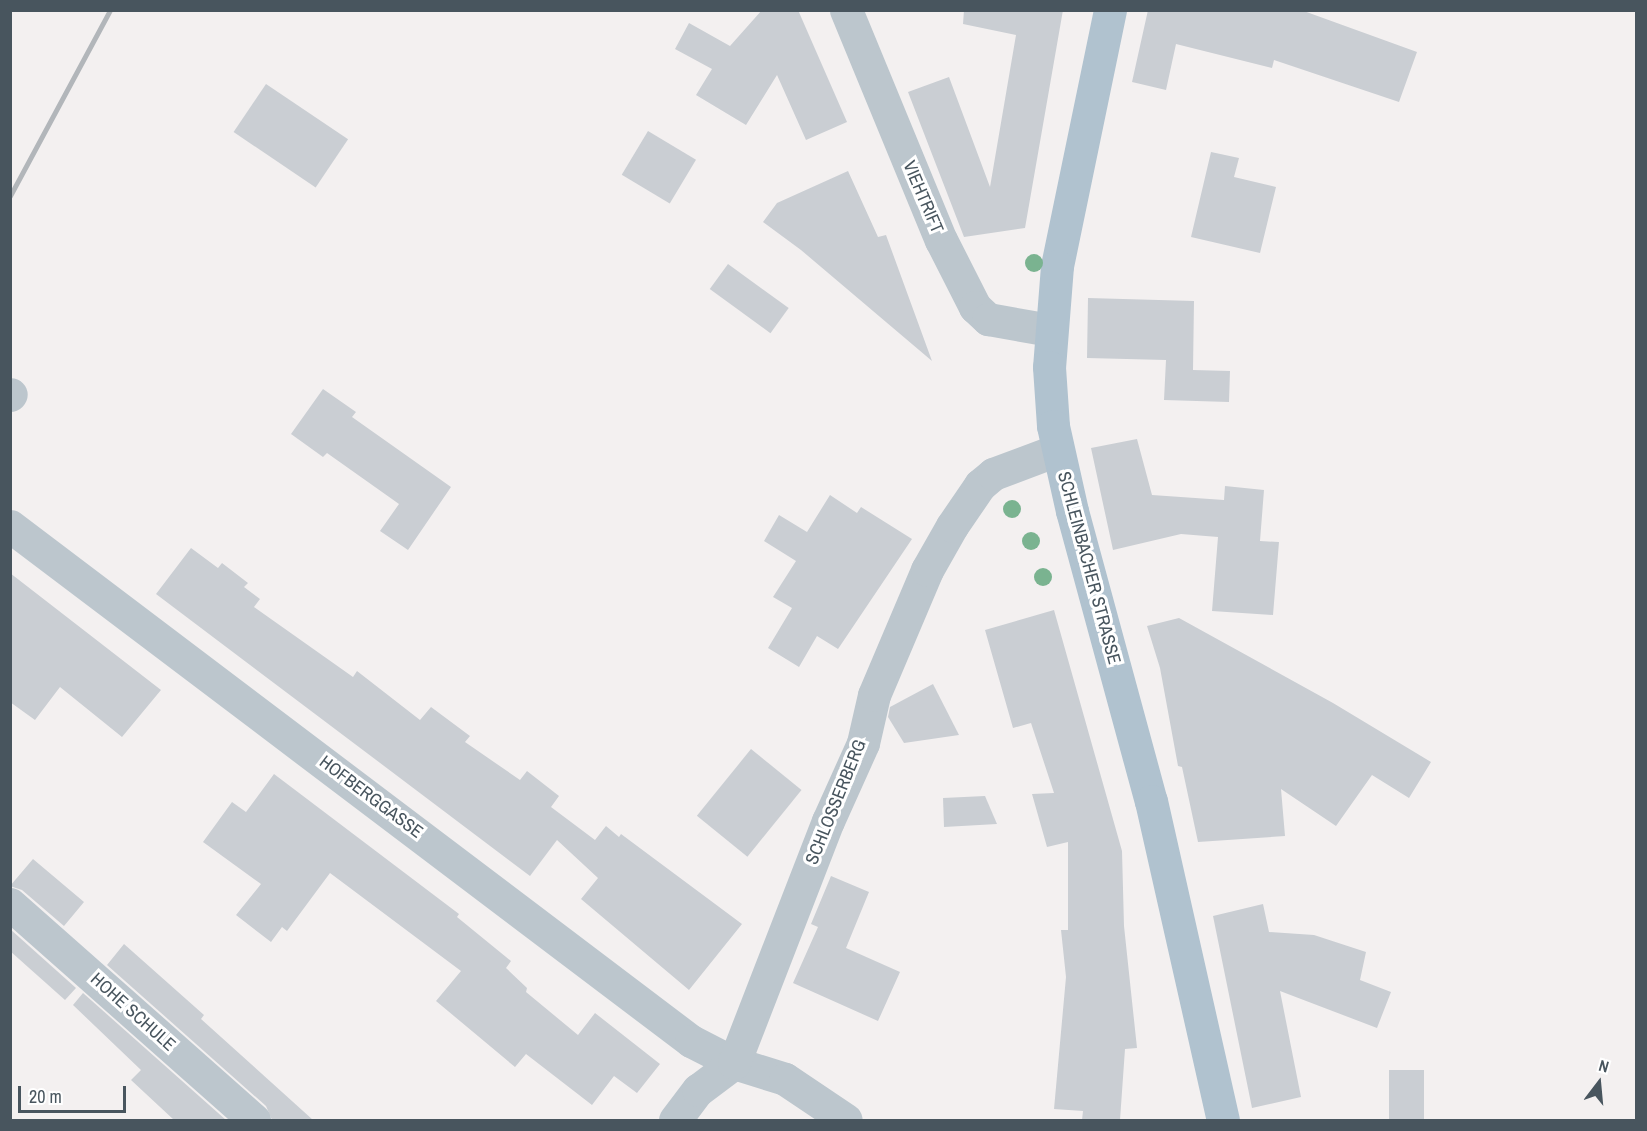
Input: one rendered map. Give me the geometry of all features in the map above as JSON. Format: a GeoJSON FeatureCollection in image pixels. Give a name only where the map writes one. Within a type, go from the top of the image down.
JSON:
{"type":"FeatureCollection","features":[{"type":"Feature","properties":{"kind":"main road","name":"SCHLEINBACHER STRASSE"},"geometry":{"type":"LineString","coordinates":[[1110,10],[1068,203],[1050,330],[1050,387],[1057,450],[1148,790],[1223,1120]]}},
{"type":"Feature","properties":{"kind":"street","name":"VIEHTRIFT"},"geometry":{"type":"LineString","coordinates":[[846,10],[941,240],[975,307],[988,319],[1050,330]]}},
{"type":"Feature","properties":{"kind":"street","name":"SCHLOSSERBERG"},"geometry":{"type":"LineString","coordinates":[[734,1063],[828,821],[863,743],[874,695],[927,570],[980,485],[1010,466],[1057,450]]}},
{"type":"Feature","properties":{"kind":"street","name":"HOFBERGGASSE"},"geometry":{"type":"LineString","coordinates":[[10,526],[691,1041],[734,1063],[785,1079],[823,1101],[846,1120]]}},
{"type":"Feature","properties":{"kind":"street","name":"HOHE SCHULE"},"geometry":{"type":"LineString","coordinates":[[10,904],[254,1120]]}},
{"type":"Feature","properties":{"kind":"street"},"geometry":{"type":"LineString","coordinates":[[675,1120],[698,1090],[734,1063]]}},
{"type":"Feature","properties":{"kind":"building"},"geometry":{"type":"Polygon","coordinates":[[[762,10],[798,10],[847,122],[806,140],[777,75],[746,125],[696,95],[712,69],[675,49],[689,23],[730,46],[762,10]]]}},
{"type":"Feature","properties":{"kind":"building"},"geometry":{"type":"Polygon","coordinates":[[[964,10],[1063,10],[1025,228],[964,237],[908,92],[949,77],[990,187],[1016,35],[963,24],[964,10]]]}},
{"type":"Feature","properties":{"kind":"building"},"geometry":{"type":"Polygon","coordinates":[[[1148,10],[1301,10],[1417,52],[1399,102],[1274,60],[1272,68],[1176,44],[1166,90],[1132,82],[1148,10]]]}},
{"type":"Feature","properties":{"kind":"building"},"geometry":{"type":"Polygon","coordinates":[[[266,84],[348,139],[316,187],[234,132],[266,84]]]}},
{"type":"Feature","properties":{"kind":"building"},"geometry":{"type":"Polygon","coordinates":[[[648,131],[696,160],[670,204],[622,175],[648,131]]]}},
{"type":"Feature","properties":{"kind":"building"},"geometry":{"type":"Polygon","coordinates":[[[1211,152],[1239,158],[1234,177],[1276,187],[1260,253],[1191,237],[1211,152]]]}},
{"type":"Feature","properties":{"kind":"building"},"geometry":{"type":"Polygon","coordinates":[[[848,171],[878,237],[886,235],[932,361],[801,250],[763,222],[777,203],[848,171]]]}},
{"type":"Feature","properties":{"kind":"building"},"geometry":{"type":"Polygon","coordinates":[[[728,264],[789,308],[770,333],[710,289],[728,264]]]}},
{"type":"Feature","properties":{"kind":"building"},"geometry":{"type":"Polygon","coordinates":[[[1088,298],[1194,301],[1193,370],[1230,371],[1229,402],[1164,400],[1166,360],[1087,358],[1088,298]]]}},
{"type":"Feature","properties":{"kind":"building"},"geometry":{"type":"Polygon","coordinates":[[[323,389],[356,412],[352,417],[451,487],[408,550],[380,531],[399,504],[327,453],[323,457],[291,434],[323,389]]]}},
{"type":"Feature","properties":{"kind":"building"},"geometry":{"type":"Polygon","coordinates":[[[1137,439],[1152,495],[1224,500],[1225,486],[1264,490],[1260,541],[1279,542],[1273,615],[1212,611],[1218,537],[1181,534],[1113,550],[1091,448],[1137,439]]]}},
{"type":"Feature","properties":{"kind":"building"},"geometry":{"type":"Polygon","coordinates":[[[830,495],[857,513],[861,507],[912,539],[838,649],[817,636],[799,667],[768,648],[792,608],[773,597],[796,561],[764,541],[779,515],[807,532],[830,495]]]}},
{"type":"Feature","properties":{"kind":"building"},"geometry":{"type":"Polygon","coordinates":[[[191,548],[218,568],[222,563],[248,583],[244,587],[260,599],[254,607],[353,677],[357,671],[420,720],[431,707],[470,736],[465,742],[520,780],[527,771],[559,796],[551,807],[595,840],[606,826],[619,837],[621,834],[742,924],[689,990],[581,899],[598,878],[557,840],[530,876],[156,594],[191,548]]]}},
{"type":"Feature","properties":{"kind":"building"},"geometry":{"type":"Polygon","coordinates":[[[10,573],[161,690],[122,737],[60,687],[35,720],[10,702],[10,573]]]}},
{"type":"Feature","properties":{"kind":"building"},"geometry":{"type":"Polygon","coordinates":[[[1054,610],[1122,851],[1124,926],[1137,1048],[1125,1049],[1120,1120],[1082,1120],[1083,1111],[1054,1109],[1066,977],[1061,930],[1068,930],[1068,842],[1047,847],[1032,794],[1054,793],[1031,723],[1013,728],[985,630],[1054,610]]]}},
{"type":"Feature","properties":{"kind":"building"},"geometry":{"type":"Polygon","coordinates":[[[1179,618],[1333,703],[1431,762],[1409,798],[1372,775],[1336,826],[1281,789],[1285,836],[1198,842],[1182,767],[1178,766],[1160,668],[1147,626],[1179,618]]]}},
{"type":"Feature","properties":{"kind":"building"},"geometry":{"type":"Polygon","coordinates":[[[933,684],[959,735],[904,743],[888,717],[890,707],[933,684]]]}},
{"type":"Feature","properties":{"kind":"building"},"geometry":{"type":"Polygon","coordinates":[[[751,749],[802,790],[747,857],[697,816],[751,749]]]}},
{"type":"Feature","properties":{"kind":"building"},"geometry":{"type":"Polygon","coordinates":[[[274,774],[459,914],[457,917],[511,961],[506,968],[527,988],[526,992],[578,1035],[595,1013],[660,1064],[637,1093],[614,1076],[592,1105],[526,1054],[515,1067],[436,1001],[461,971],[330,873],[287,931],[282,927],[271,942],[236,915],[261,884],[203,842],[232,802],[246,812],[274,774]]]}},
{"type":"Feature","properties":{"kind":"building"},"geometry":{"type":"Polygon","coordinates":[[[985,796],[997,824],[944,827],[943,798],[985,796]]]}},
{"type":"Feature","properties":{"kind":"building"},"geometry":{"type":"Polygon","coordinates":[[[33,859],[84,902],[64,926],[22,890],[10,886],[33,859]]]}},
{"type":"Feature","properties":{"kind":"building"},"geometry":{"type":"Polygon","coordinates":[[[831,876],[869,892],[846,948],[900,972],[878,1021],[793,983],[818,927],[811,924],[831,876]]]}},
{"type":"Feature","properties":{"kind":"building"},"geometry":{"type":"Polygon","coordinates":[[[1263,904],[1269,932],[1314,935],[1366,952],[1360,980],[1391,992],[1377,1028],[1280,991],[1301,1097],[1252,1108],[1213,916],[1263,904]]]}},
{"type":"Feature","properties":{"kind":"building"},"geometry":{"type":"Polygon","coordinates":[[[10,929],[76,988],[65,1000],[10,951],[10,929]]]}},
{"type":"Feature","properties":{"kind":"building"},"geometry":{"type":"Polygon","coordinates":[[[124,944],[204,1015],[201,1019],[313,1120],[272,1120],[266,1106],[107,965],[124,944]]]}},
{"type":"Feature","properties":{"kind":"building"},"geometry":{"type":"Polygon","coordinates":[[[83,993],[226,1120],[174,1120],[131,1080],[141,1070],[73,1005],[83,993]]]}},
{"type":"Feature","properties":{"kind":"building"},"geometry":{"type":"Polygon","coordinates":[[[1389,1070],[1424,1070],[1424,1120],[1389,1120],[1389,1070]]]}},
{"type":"Feature","properties":{"kind":"railway"},"geometry":{"type":"LineString","coordinates":[[10,196],[110,10]]}}]}
